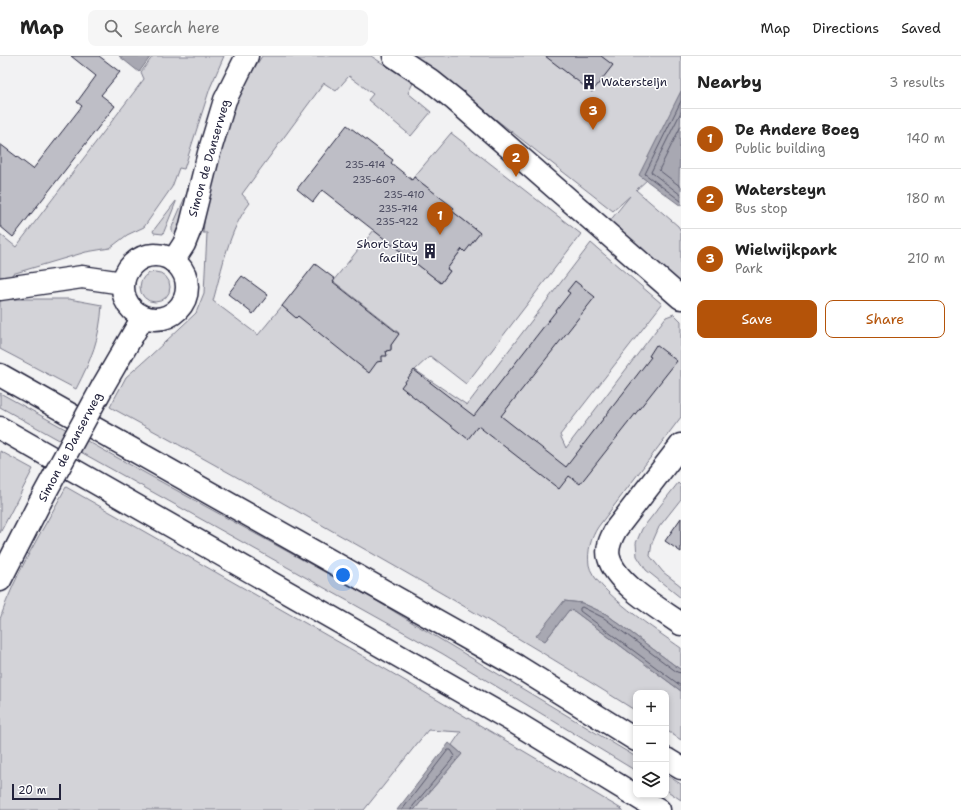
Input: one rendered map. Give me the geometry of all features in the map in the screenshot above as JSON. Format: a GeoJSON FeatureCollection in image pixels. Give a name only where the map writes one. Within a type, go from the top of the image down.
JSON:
{"type":"FeatureCollection","features":[{"type":"Feature","properties":{"kind":"main road","name":"Simon de Danserweg"},"geometry":{"type":"LineString","coordinates":[[173,261],[184,244],[190,229],[209,153],[225,100],[247,56]]}},
{"type":"Feature","properties":{"kind":"main road"},"geometry":{"type":"LineString","coordinates":[[394,56],[430,80],[455,100],[681,298]]}},
{"type":"Feature","properties":{"kind":"main road"},"geometry":{"type":"LineString","coordinates":[[158,255],[173,261],[181,270],[186,281],[186,294],[181,305],[167,317],[155,319],[142,317],[127,303],[124,293],[123,282],[129,268],[142,258],[158,255]]}},
{"type":"Feature","properties":{"kind":"main road"},"geometry":{"type":"LineString","coordinates":[[0,289],[82,277],[123,282]]}},
{"type":"Feature","properties":{"kind":"main road","name":"Simon de Danserweg"},"geometry":{"type":"LineString","coordinates":[[0,580],[102,386],[142,317]]}},
{"type":"Feature","properties":{"kind":"main road"},"geometry":{"type":"LineString","coordinates":[[0,375],[517,666],[633,738]]}},
{"type":"Feature","properties":{"kind":"main road"},"geometry":{"type":"LineString","coordinates":[[0,428],[516,723],[659,810]]}},
{"type":"Feature","properties":{"kind":"main road"},"geometry":{"type":"LineString","coordinates":[[681,445],[616,529],[609,546],[609,558],[616,573],[627,584],[681,624]]}},
{"type":"Feature","properties":{"kind":"main road"},"geometry":{"type":"LineString","coordinates":[[669,761],[681,768]]}},
{"type":"Feature","properties":{"kind":"shaded area"},"geometry":{"type":"Polygon","coordinates":[[[153,56],[224,56],[210,88],[184,169],[179,168],[172,187],[144,227],[127,235],[110,248],[86,252],[12,274],[13,277],[0,277],[0,234],[16,247],[144,79],[141,72],[153,56]]]}},
{"type":"Feature","properties":{"kind":"shaded area"},"geometry":{"type":"Polygon","coordinates":[[[262,56],[371,56],[413,83],[408,93],[431,112],[411,136],[368,100],[373,94],[349,76],[336,91],[324,83],[242,194],[250,203],[243,213],[231,237],[213,301],[258,335],[282,306],[296,317],[298,315],[377,361],[382,361],[381,356],[386,351],[391,349],[391,345],[399,333],[333,281],[374,230],[441,283],[450,271],[447,269],[462,249],[465,251],[480,233],[452,211],[453,208],[414,177],[451,133],[581,234],[466,384],[430,356],[415,370],[467,405],[591,243],[662,304],[560,435],[566,448],[666,317],[674,314],[681,321],[681,417],[598,527],[590,545],[589,565],[593,575],[614,598],[681,648],[681,670],[606,614],[582,603],[564,601],[545,641],[569,610],[574,611],[681,691],[681,740],[669,732],[669,690],[633,690],[633,709],[542,653],[382,559],[110,407],[126,377],[196,313],[204,293],[207,233],[203,233],[206,208],[215,162],[229,119],[249,77],[262,56]]]}},
{"type":"Feature","properties":{"kind":"shaded area"},"geometry":{"type":"Polygon","coordinates":[[[415,56],[681,56],[681,101],[670,159],[636,190],[678,226],[681,231],[681,285],[609,222],[630,196],[613,211],[415,56]]]}},
{"type":"Feature","properties":{"kind":"shaded area"},"geometry":{"type":"Polygon","coordinates":[[[193,179],[181,224],[175,235],[172,232],[172,227],[193,179]]]}},
{"type":"Feature","properties":{"kind":"shaded area"},"geometry":{"type":"Polygon","coordinates":[[[176,201],[163,234],[154,233],[153,231],[176,201]]]}},
{"type":"Feature","properties":{"kind":"shaded area"},"geometry":{"type":"Polygon","coordinates":[[[155,272],[161,273],[169,281],[169,293],[161,301],[155,302],[149,301],[141,293],[140,287],[141,281],[149,273],[155,272]]]}},
{"type":"Feature","properties":{"kind":"shaded area"},"geometry":{"type":"Polygon","coordinates":[[[0,299],[69,299],[102,305],[99,328],[94,348],[76,389],[0,349],[0,299]]]}},
{"type":"Feature","properties":{"kind":"shaded area"},"geometry":{"type":"Polygon","coordinates":[[[0,393],[370,597],[633,755],[633,769],[443,654],[0,407],[0,393]]]}},
{"type":"Feature","properties":{"kind":"shaded area"},"geometry":{"type":"Polygon","coordinates":[[[0,451],[33,469],[0,533],[0,451]]]}},
{"type":"Feature","properties":{"kind":"shaded area"},"geometry":{"type":"Polygon","coordinates":[[[678,483],[681,486],[681,499],[659,527],[652,543],[650,556],[663,572],[681,586],[681,598],[646,570],[637,556],[636,543],[642,529],[678,483]]]}},
{"type":"Feature","properties":{"kind":"shaded area"},"geometry":{"type":"Polygon","coordinates":[[[66,487],[370,660],[623,810],[414,810],[462,754],[452,745],[461,732],[428,730],[364,810],[0,810],[0,619],[21,568],[66,487]]]}},
{"type":"Feature","properties":{"kind":"shaded area"},"geometry":{"type":"Polygon","coordinates":[[[669,777],[681,784],[681,800],[669,792],[669,777]]]}},
{"type":"Feature","properties":{"kind":"water"},"geometry":{"type":"Polygon","coordinates":[[[119,56],[151,56],[139,72],[119,56]]]}},
{"type":"Feature","properties":{"kind":"water"},"geometry":{"type":"Polygon","coordinates":[[[681,91],[679,185],[681,186],[681,206],[639,175],[681,91]]]}},
{"type":"Feature","properties":{"kind":"water"},"geometry":{"type":"Polygon","coordinates":[[[564,601],[582,603],[606,614],[681,670],[681,691],[574,611],[569,610],[545,641],[536,636],[564,601]]]}},
{"type":"Feature","properties":{"kind":"water"},"geometry":{"type":"Polygon","coordinates":[[[449,743],[462,754],[414,810],[397,810],[449,743]]]}},
{"type":"Feature","properties":{"kind":"building"},"geometry":{"type":"Polygon","coordinates":[[[71,56],[99,56],[120,72],[101,95],[115,106],[13,237],[0,226],[0,144],[33,169],[82,106],[77,102],[96,76],[71,56]]]}},
{"type":"Feature","properties":{"kind":"building","name":"Watersteijn"},"geometry":{"type":"Polygon","coordinates":[[[545,56],[601,56],[613,65],[592,92],[545,56]]]}},
{"type":"Feature","properties":{"kind":"building","name":"Short Stay facility"},"geometry":{"type":"Polygon","coordinates":[[[347,125],[393,160],[391,163],[412,180],[414,177],[454,208],[452,211],[480,233],[465,252],[462,249],[447,269],[450,271],[441,283],[322,190],[313,202],[297,189],[347,125]]]}},
{"type":"Feature","properties":{"kind":"building"},"geometry":{"type":"Polygon","coordinates":[[[315,264],[335,279],[333,282],[399,334],[391,345],[391,350],[386,351],[387,356],[382,356],[382,361],[377,362],[369,373],[298,316],[296,318],[282,306],[315,264]]]}},
{"type":"Feature","properties":{"kind":"building"},"geometry":{"type":"Polygon","coordinates":[[[242,276],[268,295],[253,314],[228,294],[242,276]]]}},
{"type":"Feature","properties":{"kind":"building"},"geometry":{"type":"Polygon","coordinates":[[[575,281],[595,297],[501,416],[566,467],[651,357],[649,356],[656,345],[677,361],[580,484],[569,476],[559,489],[478,426],[468,439],[401,387],[414,370],[474,416],[570,293],[567,291],[575,281]]]}},
{"type":"Feature","properties":{"kind":"building"},"geometry":{"type":"Polygon","coordinates":[[[681,518],[681,552],[665,541],[681,518]]]}},
{"type":"Feature","properties":{"kind":"place","name":"Watersteijn"},"geometry":{"type":"Point","coordinates":[589,82]}},
{"type":"Feature","properties":{"kind":"place","name":"Wielwijkpark"},"geometry":{"type":"Point","coordinates":[593,130]}},
{"type":"Feature","properties":{"kind":"place","name":"Watersteyn"},"geometry":{"type":"Point","coordinates":[516,177]}},
{"type":"Feature","properties":{"kind":"place","name":"De Andere Boeg"},"geometry":{"type":"Point","coordinates":[440,235]}},
{"type":"Feature","properties":{"kind":"place","name":"Short Stay facility"},"geometry":{"type":"Point","coordinates":[430,251]}}]}
